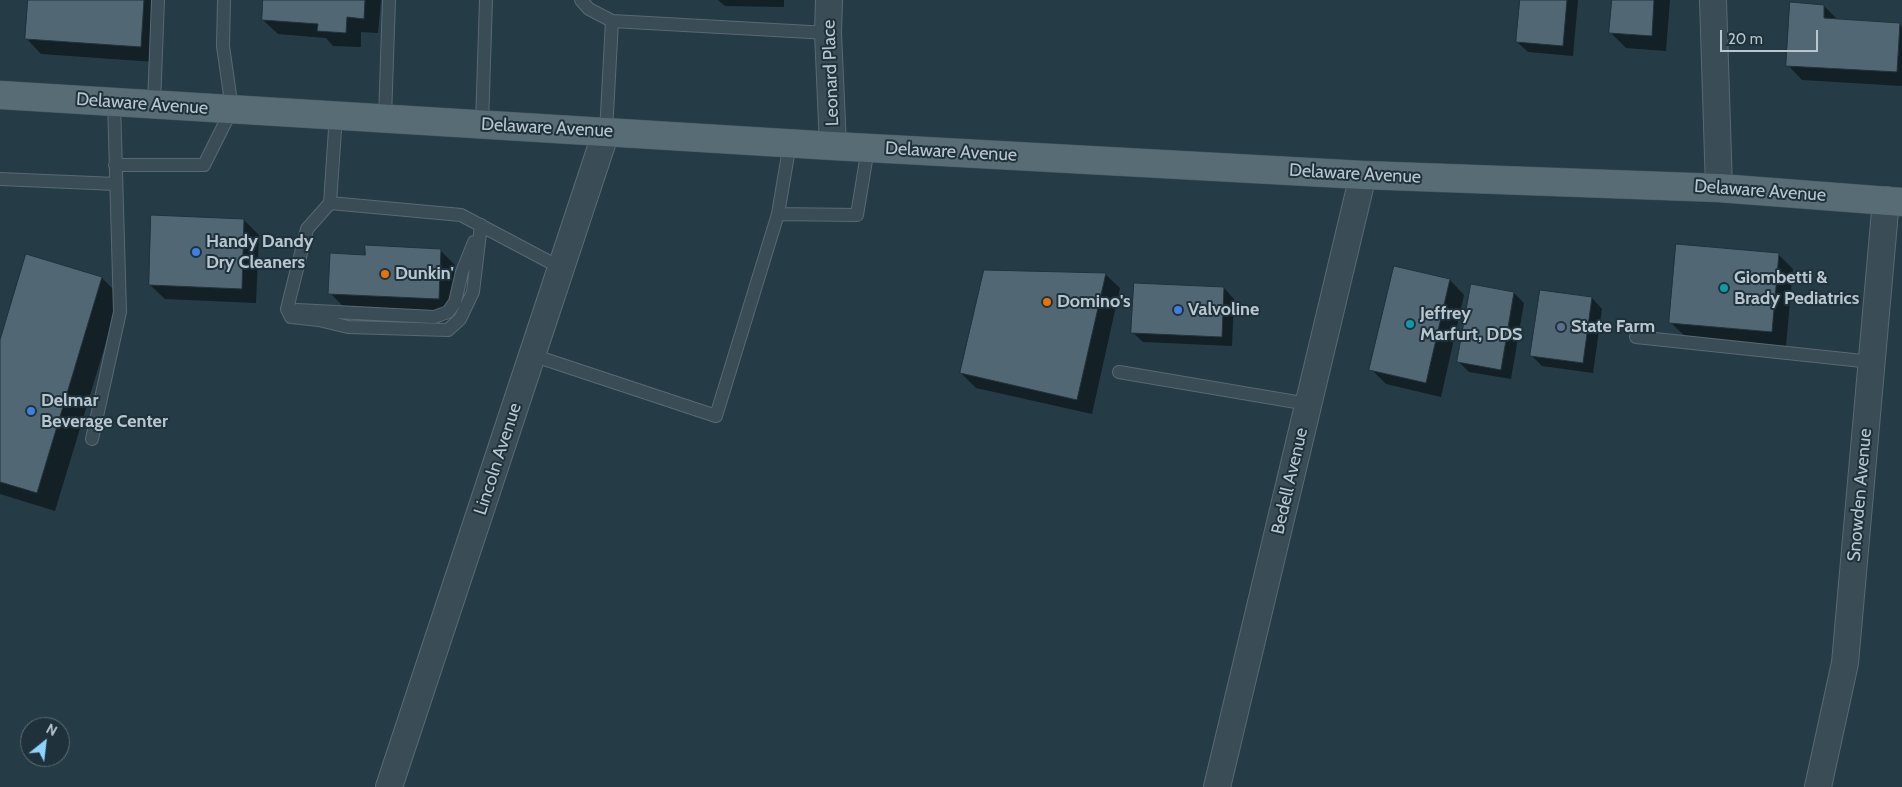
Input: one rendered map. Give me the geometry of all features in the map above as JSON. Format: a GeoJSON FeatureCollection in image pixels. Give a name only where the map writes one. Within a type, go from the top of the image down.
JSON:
{"type":"FeatureCollection","features":[{"type":"Feature","properties":{"kind":"main road","name":"Delaware Avenue"},"geometry":{"type":"LineString","coordinates":[[0,95],[868,148],[1362,175],[1719,188],[1894,201]]}},
{"type":"Feature","properties":{"kind":"street","name":"Leonard Place"},"geometry":{"type":"LineString","coordinates":[[828,0],[833,146]]}},
{"type":"Feature","properties":{"kind":"street"},"geometry":{"type":"LineString","coordinates":[[1713,0],[1719,188]]}},
{"type":"Feature","properties":{"kind":"street","name":"Lincoln Avenue"},"geometry":{"type":"LineString","coordinates":[[389,787],[606,132]]}},
{"type":"Feature","properties":{"kind":"street","name":"Bedell Avenue"},"geometry":{"type":"LineString","coordinates":[[1217,787],[1362,175]]}},
{"type":"Feature","properties":{"kind":"street","name":"Snowden Avenue"},"geometry":{"type":"LineString","coordinates":[[1818,787],[1844,663],[1872,362],[1894,201]]}},
{"type":"Feature","properties":{"kind":"lane"},"geometry":{"type":"LineString","coordinates":[[154,104],[158,0]]}},
{"type":"Feature","properties":{"kind":"lane"},"geometry":{"type":"LineString","coordinates":[[115,165],[204,165],[232,109],[223,46],[224,0]]}},
{"type":"Feature","properties":{"kind":"lane"},"geometry":{"type":"LineString","coordinates":[[385,118],[389,0]]}},
{"type":"Feature","properties":{"kind":"lane"},"geometry":{"type":"LineString","coordinates":[[482,124],[486,0]]}},
{"type":"Feature","properties":{"kind":"lane"},"geometry":{"type":"LineString","coordinates":[[581,0],[590,9],[612,20],[828,33]]}},
{"type":"Feature","properties":{"kind":"lane"},"geometry":{"type":"LineString","coordinates":[[606,132],[612,20]]}},
{"type":"Feature","properties":{"kind":"lane"},"geometry":{"type":"LineString","coordinates":[[92,440],[120,312],[114,102]]}},
{"type":"Feature","properties":{"kind":"lane"},"geometry":{"type":"LineString","coordinates":[[336,115],[330,203],[307,229],[287,309],[434,317],[448,312],[455,302],[462,272],[480,225]]}},
{"type":"Feature","properties":{"kind":"lane"},"geometry":{"type":"LineString","coordinates":[[532,355],[716,416],[778,214],[790,143]]}},
{"type":"Feature","properties":{"kind":"lane"},"geometry":{"type":"LineString","coordinates":[[778,214],[857,215],[868,148]]}},
{"type":"Feature","properties":{"kind":"lane"},"geometry":{"type":"LineString","coordinates":[[0,179],[116,184]]}},
{"type":"Feature","properties":{"kind":"lane"},"geometry":{"type":"LineString","coordinates":[[330,203],[461,215],[561,268]]}},
{"type":"Feature","properties":{"kind":"lane"},"geometry":{"type":"LineString","coordinates":[[1636,337],[1872,362]]}},
{"type":"Feature","properties":{"kind":"lane"},"geometry":{"type":"LineString","coordinates":[[1119,372],[1308,404]]}},
{"type":"Feature","properties":{"kind":"building"},"geometry":{"type":"Polygon","coordinates":[[[28,0],[144,0],[141,47],[25,39],[28,0]]]}},
{"type":"Feature","properties":{"kind":"building"},"geometry":{"type":"Polygon","coordinates":[[[263,0],[365,0],[364,19],[347,17],[346,33],[317,31],[318,24],[262,20],[263,0]]]}},
{"type":"Feature","properties":{"kind":"building"},"geometry":{"type":"Polygon","coordinates":[[[1520,0],[1567,0],[1563,46],[1516,42],[1520,0]]]}},
{"type":"Feature","properties":{"kind":"building"},"geometry":{"type":"Polygon","coordinates":[[[1612,0],[1654,0],[1652,36],[1609,33],[1612,0]]]}},
{"type":"Feature","properties":{"kind":"building"},"geometry":{"type":"Polygon","coordinates":[[[1790,2],[1824,5],[1824,18],[1900,23],[1897,72],[1786,66],[1790,2]]]}},
{"type":"Feature","properties":{"kind":"building","name":"Handy Dandy Dry Cleaners"},"geometry":{"type":"Polygon","coordinates":[[[151,215],[244,219],[242,289],[149,285],[151,215]]]}},
{"type":"Feature","properties":{"kind":"building","name":"Giombetti & Brady Pediatrics"},"geometry":{"type":"Polygon","coordinates":[[[1676,244],[1779,253],[1772,332],[1669,323],[1676,244]]]}},
{"type":"Feature","properties":{"kind":"building","name":"Dunkin'"},"geometry":{"type":"Polygon","coordinates":[[[365,245],[441,249],[439,299],[328,294],[330,253],[365,255],[365,245]]]}},
{"type":"Feature","properties":{"kind":"building","name":"Delmar Beverage Center"},"geometry":{"type":"Polygon","coordinates":[[[26,254],[102,277],[37,493],[0,482],[0,340],[26,254]]]}},
{"type":"Feature","properties":{"kind":"building","name":"Jeffrey Marfurt, DDS"},"geometry":{"type":"Polygon","coordinates":[[[1394,266],[1450,279],[1426,383],[1369,370],[1394,266]]]}},
{"type":"Feature","properties":{"kind":"building"},"geometry":{"type":"Polygon","coordinates":[[[984,270],[1106,273],[1077,400],[960,373],[984,270]]]}},
{"type":"Feature","properties":{"kind":"building","name":"Valvoline"},"geometry":{"type":"Polygon","coordinates":[[[1134,283],[1224,287],[1222,337],[1131,333],[1134,283]]]}},
{"type":"Feature","properties":{"kind":"building"},"geometry":{"type":"Polygon","coordinates":[[[1471,284],[1514,292],[1501,370],[1457,362],[1471,284]]]}},
{"type":"Feature","properties":{"kind":"building","name":"State Farm"},"geometry":{"type":"Polygon","coordinates":[[[1540,290],[1592,297],[1583,363],[1530,356],[1540,290]]]}},
{"type":"Feature","properties":{"kind":"place","name":"Handy Dandy Dry Cleaners"},"geometry":{"type":"Point","coordinates":[196,252]}},
{"type":"Feature","properties":{"kind":"place","name":"Dunkin'"},"geometry":{"type":"Point","coordinates":[385,274]}},
{"type":"Feature","properties":{"kind":"place","name":"Giombetti & Brady Pediatrics"},"geometry":{"type":"Point","coordinates":[1724,288]}},
{"type":"Feature","properties":{"kind":"place","name":"Domino's"},"geometry":{"type":"Point","coordinates":[1047,302]}},
{"type":"Feature","properties":{"kind":"place","name":"Valvoline"},"geometry":{"type":"Point","coordinates":[1178,310]}},
{"type":"Feature","properties":{"kind":"place","name":"Jeffrey Marfurt, DDS"},"geometry":{"type":"Point","coordinates":[1410,324]}},
{"type":"Feature","properties":{"kind":"place","name":"State Farm"},"geometry":{"type":"Point","coordinates":[1561,327]}},
{"type":"Feature","properties":{"kind":"place","name":"Delmar Beverage Center"},"geometry":{"type":"Point","coordinates":[31,411]}}]}
